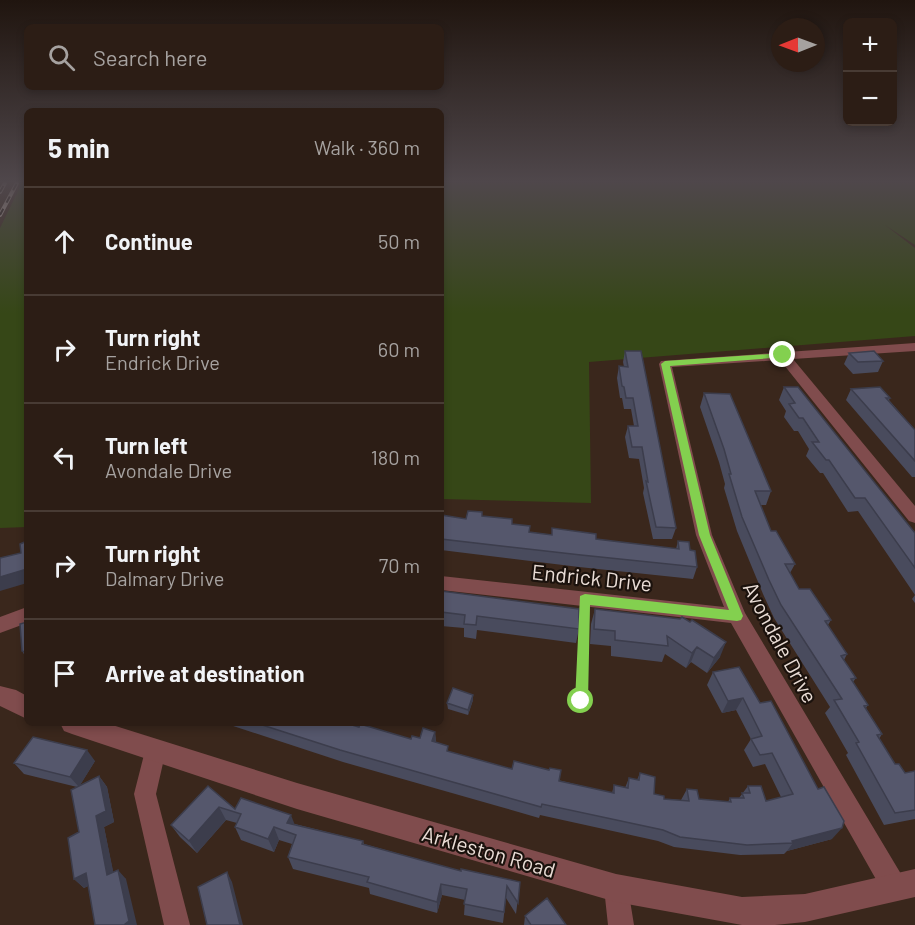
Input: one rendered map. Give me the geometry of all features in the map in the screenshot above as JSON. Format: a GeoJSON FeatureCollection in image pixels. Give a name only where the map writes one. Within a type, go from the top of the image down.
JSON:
{"type":"FeatureCollection","features":[{"type":"Feature","properties":{"kind":"street"},"geometry":{"type":"LineString","coordinates":[[783,355],[915,347]]}},
{"type":"Feature","properties":{"kind":"street"},"geometry":{"type":"LineString","coordinates":[[783,355],[915,517]]}},
{"type":"Feature","properties":{"kind":"street","name":"Avondale Drive"},"geometry":{"type":"LineString","coordinates":[[783,355],[665,364],[704,535],[737,616],[905,885]]}},
{"type":"Feature","properties":{"kind":"street","name":"Endrick Drive"},"geometry":{"type":"LineString","coordinates":[[444,583],[737,616]]}},
{"type":"Feature","properties":{"kind":"street"},"geometry":{"type":"LineString","coordinates":[[0,625],[24,616]]}},
{"type":"Feature","properties":{"kind":"street"},"geometry":{"type":"LineString","coordinates":[[0,696],[24,707]]}},
{"type":"Feature","properties":{"kind":"street"},"geometry":{"type":"LineString","coordinates":[[0,708],[24,708]]}},
{"type":"Feature","properties":{"kind":"street","name":"Arkleston Road"},"geometry":{"type":"LineString","coordinates":[[81,726],[297,796],[616,888],[742,911],[805,908],[905,885]]}},
{"type":"Feature","properties":{"kind":"street"},"geometry":{"type":"LineString","coordinates":[[154,750],[145,795],[177,925]]}},
{"type":"Feature","properties":{"kind":"street"},"geometry":{"type":"LineString","coordinates":[[616,888],[621,925]]}},
{"type":"Feature","properties":{"kind":"lane"},"geometry":{"type":"LineString","coordinates":[[581,701],[585,599]]}},
{"type":"Feature","properties":{"kind":"green space"},"geometry":{"type":"Polygon","coordinates":[[[24,226],[24,527],[0,528],[0,228],[24,226]]]}},
{"type":"Feature","properties":{"kind":"green space"},"geometry":{"type":"Polygon","coordinates":[[[444,226],[887,226],[915,248],[915,336],[589,362],[591,503],[444,499],[444,226]]]}},
{"type":"Feature","properties":{"kind":"green space"},"geometry":{"type":"Polygon","coordinates":[[[887,226],[915,226],[915,245],[887,226]]]}},
{"type":"Feature","properties":{"kind":"building"},"geometry":{"type":"Polygon","coordinates":[[[625,351],[641,351],[676,528],[656,527],[646,481],[648,482],[642,447],[632,447],[628,426],[638,426],[633,398],[626,398],[622,386],[619,366],[628,367],[625,351]]]}},
{"type":"Feature","properties":{"kind":"building"},"geometry":{"type":"Polygon","coordinates":[[[874,351],[883,361],[858,362],[849,353],[874,351]]]}},
{"type":"Feature","properties":{"kind":"building"},"geometry":{"type":"Polygon","coordinates":[[[784,387],[798,387],[915,533],[915,568],[865,498],[855,498],[829,460],[826,460],[812,442],[819,442],[803,418],[799,418],[789,404],[795,403],[784,387]]]}},
{"type":"Feature","properties":{"kind":"building"},"geometry":{"type":"Polygon","coordinates":[[[880,387],[890,398],[886,398],[915,430],[915,461],[851,389],[880,387]]]}},
{"type":"Feature","properties":{"kind":"building"},"geometry":{"type":"Polygon","coordinates":[[[704,393],[730,394],[771,491],[755,491],[771,531],[776,531],[795,564],[785,564],[799,589],[810,589],[831,620],[825,621],[847,654],[841,656],[856,678],[851,679],[868,705],[864,706],[882,734],[877,735],[895,764],[899,764],[905,773],[915,771],[915,810],[895,813],[856,743],[859,742],[834,700],[842,699],[781,605],[742,517],[724,449],[704,393]]]}},
{"type":"Feature","properties":{"kind":"building"},"geometry":{"type":"Polygon","coordinates":[[[468,511],[482,512],[482,516],[512,519],[512,524],[530,526],[529,532],[552,535],[552,528],[596,534],[596,539],[679,549],[678,541],[689,542],[690,550],[695,551],[697,567],[444,539],[444,515],[466,519],[468,511]]]}},
{"type":"Feature","properties":{"kind":"building"},"geometry":{"type":"Polygon","coordinates":[[[24,542],[24,570],[0,577],[0,558],[21,553],[20,544],[24,542]]]}},
{"type":"Feature","properties":{"kind":"building"},"geometry":{"type":"Polygon","coordinates":[[[444,591],[579,609],[579,629],[477,616],[476,625],[464,624],[465,615],[444,612],[444,591]]]}},
{"type":"Feature","properties":{"kind":"building"},"geometry":{"type":"Polygon","coordinates":[[[595,609],[680,619],[682,617],[690,622],[692,620],[726,642],[714,658],[697,647],[692,653],[667,636],[668,646],[615,640],[615,631],[594,629],[595,609]]]}},
{"type":"Feature","properties":{"kind":"building"},"geometry":{"type":"Polygon","coordinates":[[[24,623],[24,652],[22,651],[20,624],[24,623]]]}},
{"type":"Feature","properties":{"kind":"building"},"geometry":{"type":"Polygon","coordinates":[[[739,667],[760,703],[771,701],[818,789],[824,787],[844,821],[842,828],[792,841],[793,843],[747,845],[680,837],[663,830],[542,804],[541,807],[340,750],[265,726],[367,726],[411,739],[412,736],[420,738],[423,728],[435,732],[432,741],[448,746],[447,751],[512,769],[514,761],[549,770],[550,768],[561,770],[559,781],[614,793],[614,785],[628,788],[629,778],[639,780],[640,773],[655,777],[654,794],[664,796],[664,799],[689,801],[687,789],[697,790],[699,799],[731,802],[730,798],[744,798],[742,793],[750,793],[748,786],[761,786],[766,801],[793,794],[772,753],[760,755],[751,739],[762,736],[743,698],[728,701],[713,672],[739,667]]]}},
{"type":"Feature","properties":{"kind":"building"},"geometry":{"type":"Polygon","coordinates":[[[453,688],[473,695],[468,710],[447,703],[453,688]]]}},
{"type":"Feature","properties":{"kind":"building"},"geometry":{"type":"Polygon","coordinates":[[[33,737],[87,750],[70,777],[14,763],[33,737]]]}},
{"type":"Feature","properties":{"kind":"building"},"geometry":{"type":"Polygon","coordinates":[[[99,776],[106,811],[96,816],[107,875],[118,870],[129,921],[125,925],[95,925],[86,873],[74,879],[68,838],[79,832],[71,790],[99,776]]]}},
{"type":"Feature","properties":{"kind":"building"},"geometry":{"type":"Polygon","coordinates":[[[208,786],[235,809],[241,798],[291,815],[287,823],[363,841],[362,844],[461,871],[461,869],[520,882],[518,903],[507,886],[504,912],[464,904],[467,889],[441,884],[437,902],[367,882],[369,877],[288,857],[296,835],[274,827],[268,839],[235,827],[241,814],[219,807],[189,841],[171,825],[208,786]]]}},
{"type":"Feature","properties":{"kind":"building"},"geometry":{"type":"Polygon","coordinates":[[[227,872],[240,925],[207,925],[198,887],[227,872]]]}},
{"type":"Feature","properties":{"kind":"building"},"geometry":{"type":"Polygon","coordinates":[[[547,898],[566,925],[531,925],[525,916],[547,898]]]}},
{"type":"Feature","properties":{"kind":"route"},"geometry":{"type":"LineString","coordinates":[[581,701],[585,599],[737,616],[704,535],[665,364],[783,355]]}}]}
